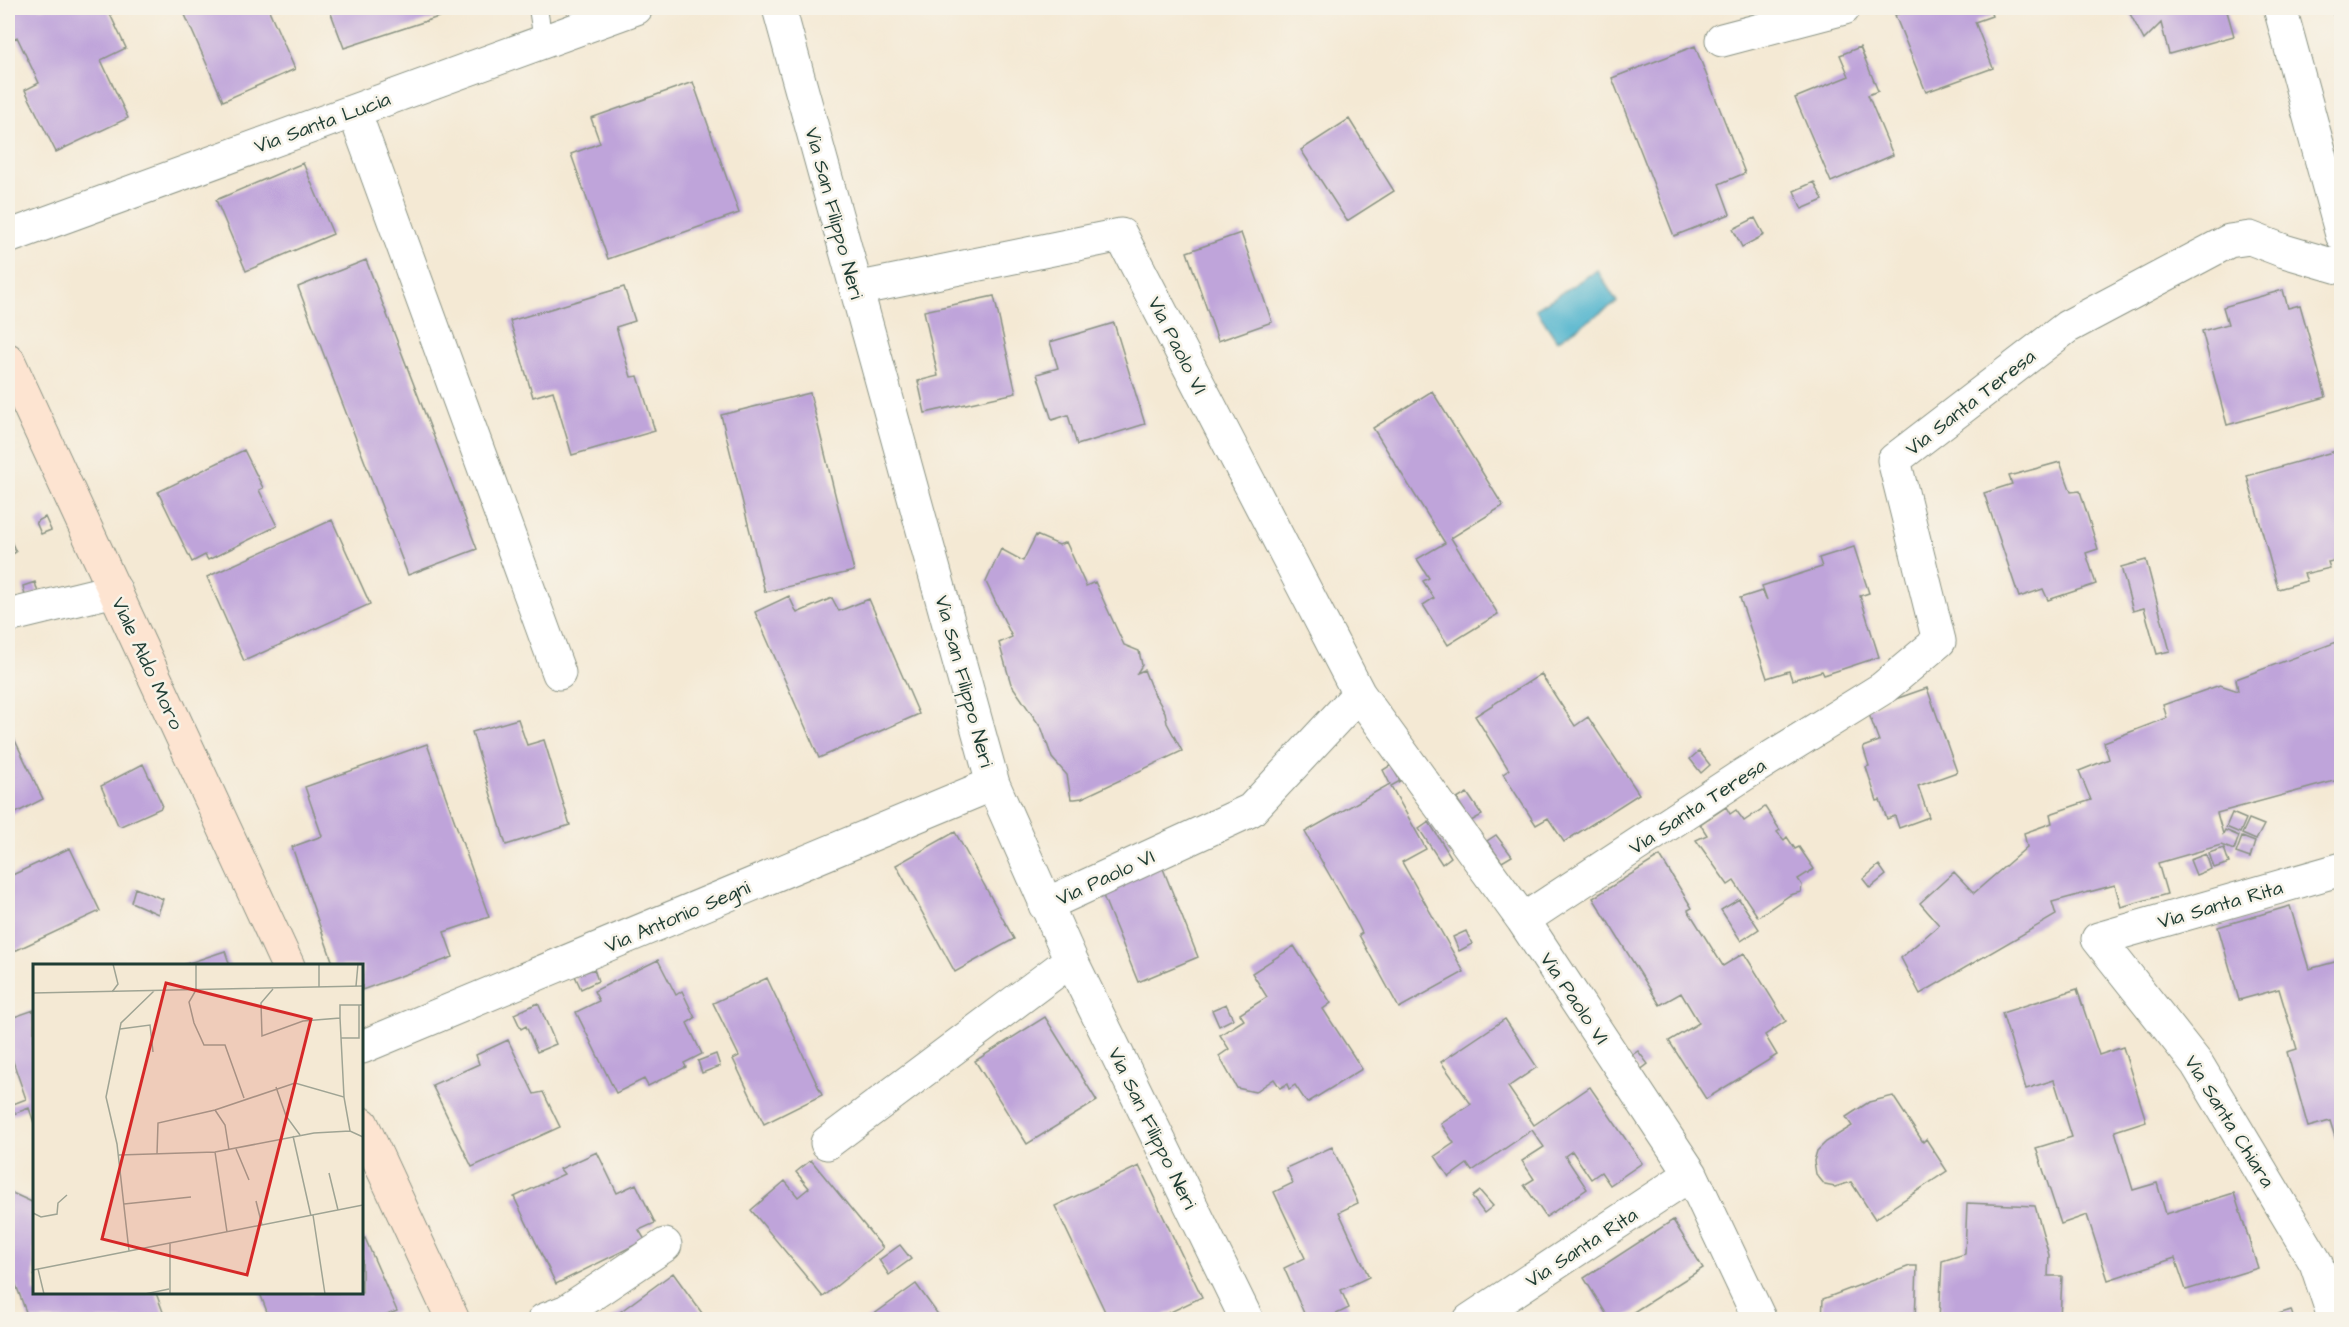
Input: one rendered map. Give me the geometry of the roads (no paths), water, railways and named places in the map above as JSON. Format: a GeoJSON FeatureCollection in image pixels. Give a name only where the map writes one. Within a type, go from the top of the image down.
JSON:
{"type":"FeatureCollection","features":[{"type":"Feature","properties":{"kind":"main road","name":"Viale Aldo Moro"},"geometry":{"type":"LineString","coordinates":[[8,360],[287,964]]}},
{"type":"Feature","properties":{"kind":"main road"},"geometry":{"type":"LineString","coordinates":[[363,1126],[453,1320]]}},
{"type":"Feature","properties":{"kind":"street","name":"Via Santa Lucia"},"geometry":{"type":"LineString","coordinates":[[8,237],[636,8]]}},
{"type":"Feature","properties":{"kind":"street","name":"Via San Filippo Neri"},"geometry":{"type":"LineString","coordinates":[[779,8],[993,784],[1071,960],[1247,1320]]}},
{"type":"Feature","properties":{"kind":"street"},"geometry":{"type":"LineString","coordinates":[[1722,40],[1844,8]]}},
{"type":"Feature","properties":{"kind":"street"},"geometry":{"type":"LineString","coordinates":[[2280,8],[2342,235]]}},
{"type":"Feature","properties":{"kind":"street"},"geometry":{"type":"LineString","coordinates":[[354,111],[559,673]]}},
{"type":"Feature","properties":{"kind":"street","name":"Via Paolo VI"},"geometry":{"type":"LineString","coordinates":[[856,289],[1121,235],[1359,694],[1523,920],[1692,1174],[1760,1320]]}},
{"type":"Feature","properties":{"kind":"street","name":"Via Santa Teresa"},"geometry":{"type":"LineString","coordinates":[[1523,920],[1743,775],[1883,688],[1939,641],[1894,460],[2067,327],[2229,241],[2250,238],[2284,251],[2342,268]]}},
{"type":"Feature","properties":{"kind":"street"},"geometry":{"type":"LineString","coordinates":[[8,615],[115,590]]}},
{"type":"Feature","properties":{"kind":"street","name":"Via Paolo VI"},"geometry":{"type":"LineString","coordinates":[[1045,904],[1251,810],[1359,694]]}},
{"type":"Feature","properties":{"kind":"street","name":"Via Antonio Segni"},"geometry":{"type":"LineString","coordinates":[[363,1047],[993,784]]}},
{"type":"Feature","properties":{"kind":"street","name":"Via Santa Rita"},"geometry":{"type":"LineString","coordinates":[[2098,939],[2342,869]]}},
{"type":"Feature","properties":{"kind":"street","name":"Via Santa Chiara"},"geometry":{"type":"LineString","coordinates":[[2098,939],[2197,1064],[2316,1263],[2335,1320]]}},
{"type":"Feature","properties":{"kind":"street"},"geometry":{"type":"LineString","coordinates":[[827,1143],[1071,960]]}},
{"type":"Feature","properties":{"kind":"street","name":"Via Santa Rita"},"geometry":{"type":"LineString","coordinates":[[1470,1320],[1692,1174]]}},
{"type":"Feature","properties":{"kind":"street"},"geometry":{"type":"LineString","coordinates":[[544,1320],[567,1311],[665,1245]]}},
{"type":"Feature","properties":{"kind":"lane"},"geometry":{"type":"LineString","coordinates":[[538,8],[543,41]]}},
{"type":"Feature","properties":{"kind":"water"},"geometry":{"type":"Polygon","coordinates":[[[1597,270],[1617,302],[1557,341],[1536,309],[1597,270]]]}}]}
